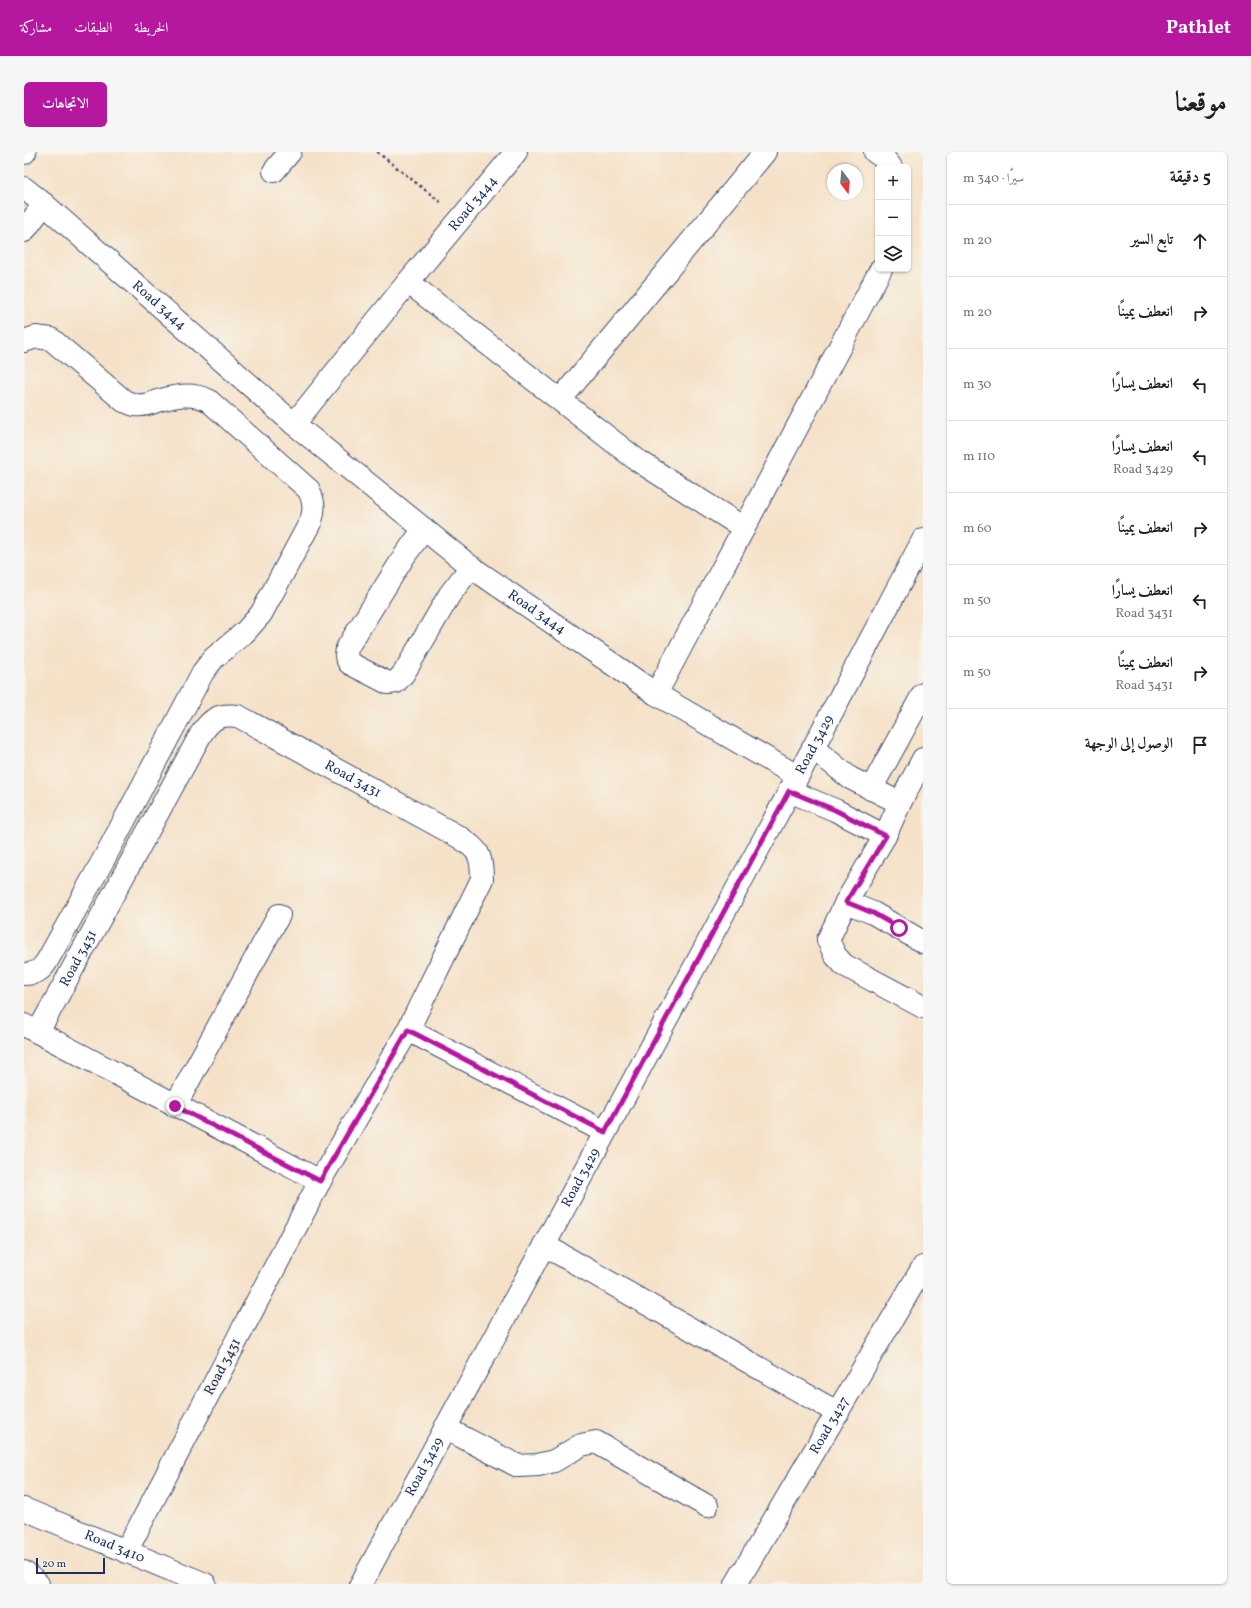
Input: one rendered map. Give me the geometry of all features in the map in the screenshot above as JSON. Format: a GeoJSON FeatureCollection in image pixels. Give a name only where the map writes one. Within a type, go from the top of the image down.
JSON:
{"type":"FeatureCollection","features":[{"type":"Feature","properties":{"kind":"street"},"geometry":{"type":"LineString","coordinates":[[274,171],[290,152]]}},
{"type":"Feature","properties":{"kind":"street","name":"Road 3444"},"geometry":{"type":"LineString","coordinates":[[294,424],[408,282],[516,152]]}},
{"type":"Feature","properties":{"kind":"street"},"geometry":{"type":"LineString","coordinates":[[561,399],[765,152]]}},
{"type":"Feature","properties":{"kind":"street"},"geometry":{"type":"LineString","coordinates":[[875,152],[884,158],[889,164]]}},
{"type":"Feature","properties":{"kind":"street","name":"Road 3444"},"geometry":{"type":"LineString","coordinates":[[24,188],[294,424],[471,568],[656,694],[793,783],[835,810],[886,836]]}},
{"type":"Feature","properties":{"kind":"street"},"geometry":{"type":"LineString","coordinates":[[24,231],[44,204]]}},
{"type":"Feature","properties":{"kind":"street"},"geometry":{"type":"LineString","coordinates":[[656,694],[879,272]]}},
{"type":"Feature","properties":{"kind":"street"},"geometry":{"type":"LineString","coordinates":[[408,282],[561,399],[637,460],[744,528]]}},
{"type":"Feature","properties":{"kind":"street"},"geometry":{"type":"LineString","coordinates":[[24,341],[36,337],[51,339],[124,401],[147,405],[189,395],[199,396],[208,400],[309,490],[314,500],[314,511],[311,521],[262,614],[246,632],[214,658],[203,672],[110,848],[47,962],[42,969],[34,974],[24,974]]}},
{"type":"Feature","properties":{"kind":"street"},"geometry":{"type":"LineString","coordinates":[[424,530],[405,554],[347,648],[346,656],[349,662],[388,683],[396,682],[404,673],[450,594],[471,568]]}},
{"type":"Feature","properties":{"kind":"street","name":"Road 3429"},"geometry":{"type":"LineString","coordinates":[[361,1584],[813,748],[923,540]]}},
{"type":"Feature","properties":{"kind":"street"},"geometry":{"type":"LineString","coordinates":[[871,789],[923,694]]}},
{"type":"Feature","properties":{"kind":"street","name":"Road 3431"},"geometry":{"type":"LineString","coordinates":[[126,1552],[320,1181],[408,1030],[482,879],[482,861],[474,846],[238,716],[223,715],[210,722],[201,734],[31,1028],[175,1106],[320,1181]]}},
{"type":"Feature","properties":{"kind":"street"},"geometry":{"type":"LineString","coordinates":[[813,748],[847,776],[900,803]]}},
{"type":"Feature","properties":{"kind":"street"},"geometry":{"type":"LineString","coordinates":[[923,759],[900,803],[886,836],[846,902],[828,940],[835,956],[844,965],[923,1006]]}},
{"type":"Feature","properties":{"kind":"street"},"geometry":{"type":"LineString","coordinates":[[846,902],[873,913],[923,942]]}},
{"type":"Feature","properties":{"kind":"street"},"geometry":{"type":"LineString","coordinates":[[175,1106],[279,915]]}},
{"type":"Feature","properties":{"kind":"street"},"geometry":{"type":"LineString","coordinates":[[408,1030],[605,1132]]}},
{"type":"Feature","properties":{"kind":"street"},"geometry":{"type":"LineString","coordinates":[[544,1245],[838,1413]]}},
{"type":"Feature","properties":{"kind":"street","name":"Road 3427"},"geometry":{"type":"LineString","coordinates":[[736,1584],[923,1267]]}},
{"type":"Feature","properties":{"kind":"street"},"geometry":{"type":"LineString","coordinates":[[445,1428],[518,1466],[538,1465],[554,1461],[581,1445],[596,1442],[707,1506]]}},
{"type":"Feature","properties":{"kind":"street","name":"Road 3410"},"geometry":{"type":"LineString","coordinates":[[24,1509],[205,1584]]}},
{"type":"Feature","properties":{"kind":"street"},"geometry":{"type":"LineString","coordinates":[[24,1572],[38,1584]]}},
{"type":"Feature","properties":{"kind":"path"},"geometry":{"type":"LineString","coordinates":[[377,152],[461,218]]}},
{"type":"Feature","properties":{"kind":"route"},"geometry":{"type":"LineString","coordinates":[[175,1106],[320,1181],[408,1030],[605,1132],[789,791],[835,810],[886,836],[846,902],[873,913],[899,928]]}}]}
